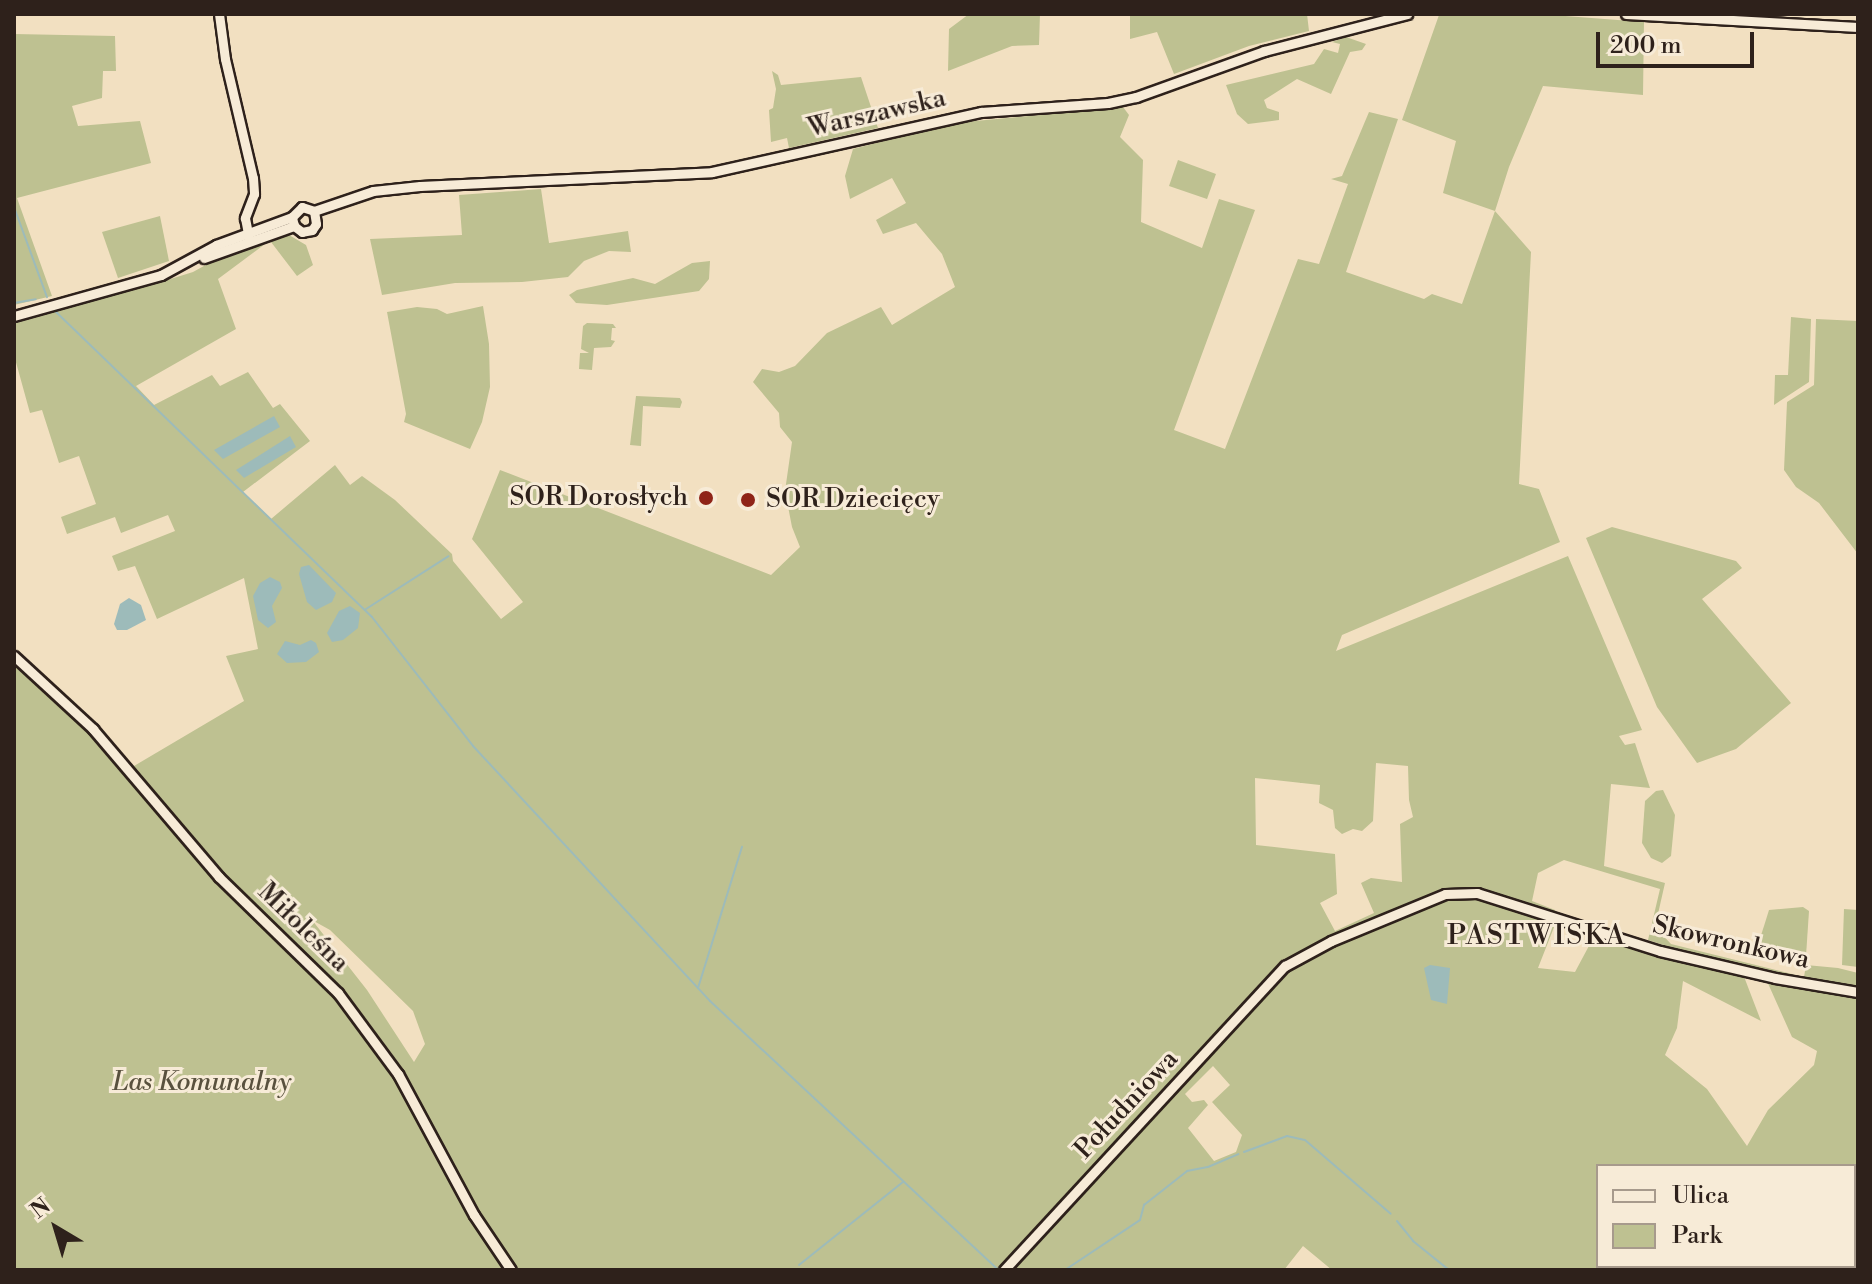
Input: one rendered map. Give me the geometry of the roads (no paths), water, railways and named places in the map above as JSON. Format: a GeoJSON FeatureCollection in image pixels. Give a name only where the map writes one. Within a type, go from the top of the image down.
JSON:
{"type":"FeatureCollection","features":[{"type":"Feature","properties":{"kind":"street"},"geometry":{"type":"LineString","coordinates":[[219,14],[225,59],[253,178],[254,194],[245,218],[248,236]]}},
{"type":"Feature","properties":{"kind":"street","name":"Warszawska"},"geometry":{"type":"LineString","coordinates":[[315,215],[346,199],[373,191],[712,172],[981,112],[1108,103],[1136,97],[1264,51],[1407,14]]}},
{"type":"Feature","properties":{"kind":"street"},"geometry":{"type":"LineString","coordinates":[[1626,14],[1858,27]]}},
{"type":"Feature","properties":{"kind":"street"},"geometry":{"type":"LineString","coordinates":[[14,316],[141,282],[193,261],[216,245],[293,221],[302,207],[315,215],[309,232],[302,232],[293,221]]}},
{"type":"Feature","properties":{"kind":"street","name":"Miłoleśna"},"geometry":{"type":"LineString","coordinates":[[14,656],[93,729],[219,877],[338,993],[398,1074],[474,1215],[511,1270]]}},
{"type":"Feature","properties":{"kind":"street","name":"Skowronkowa"},"geometry":{"type":"LineString","coordinates":[[1282,969],[1305,953],[1398,911],[1445,894],[1467,892],[1669,954],[1775,978],[1858,992]]}},
{"type":"Feature","properties":{"kind":"street","name":"Południowa"},"geometry":{"type":"LineString","coordinates":[[1004,1270],[1282,969]]}},
{"type":"Feature","properties":{"kind":"water"},"geometry":{"type":"Polygon","coordinates":[[[274,416],[280,427],[223,459],[214,450],[274,416]]]}},
{"type":"Feature","properties":{"kind":"water"},"geometry":{"type":"Polygon","coordinates":[[[290,436],[296,447],[244,478],[236,470],[290,436]]]}},
{"type":"Feature","properties":{"kind":"water"},"geometry":{"type":"Polygon","coordinates":[[[309,565],[336,593],[332,602],[316,610],[307,602],[299,574],[301,567],[309,565]]]}},
{"type":"Feature","properties":{"kind":"water"},"geometry":{"type":"Polygon","coordinates":[[[270,577],[280,582],[282,588],[272,606],[276,622],[268,628],[258,620],[253,596],[260,583],[270,577]]]}},
{"type":"Feature","properties":{"kind":"water"},"geometry":{"type":"Polygon","coordinates":[[[129,598],[141,605],[146,620],[127,630],[117,630],[114,624],[120,604],[129,598]]]}},
{"type":"Feature","properties":{"kind":"water"},"geometry":{"type":"Polygon","coordinates":[[[350,606],[360,613],[358,628],[343,640],[332,642],[327,633],[339,611],[350,606]]]}},
{"type":"Feature","properties":{"kind":"water"},"geometry":{"type":"Polygon","coordinates":[[[311,640],[316,643],[319,652],[306,662],[287,663],[277,654],[285,641],[300,645],[311,640]]]}},
{"type":"Feature","properties":{"kind":"water"},"geometry":{"type":"Polygon","coordinates":[[[1430,965],[1450,968],[1447,1004],[1431,1000],[1424,968],[1430,965]]]}},
{"type":"Feature","properties":{"kind":"waterway"},"geometry":{"type":"LineString","coordinates":[[14,207],[47,297]]}},
{"type":"Feature","properties":{"kind":"waterway"},"geometry":{"type":"LineString","coordinates":[[14,303],[36,299]]}},
{"type":"Feature","properties":{"kind":"waterway"},"geometry":{"type":"LineString","coordinates":[[54,310],[372,617],[473,746],[710,1001],[998,1270]]}},
{"type":"Feature","properties":{"kind":"waterway"},"geometry":{"type":"LineString","coordinates":[[366,609],[449,556]]}},
{"type":"Feature","properties":{"kind":"waterway"},"geometry":{"type":"LineString","coordinates":[[698,988],[742,847]]}},
{"type":"Feature","properties":{"kind":"waterway"},"geometry":{"type":"LineString","coordinates":[[1244,1152],[1287,1136],[1305,1140],[1391,1214]]}},
{"type":"Feature","properties":{"kind":"waterway"},"geometry":{"type":"LineString","coordinates":[[1065,1270],[1140,1220],[1144,1205],[1187,1171],[1208,1167],[1238,1154]]}},
{"type":"Feature","properties":{"kind":"waterway"},"geometry":{"type":"LineString","coordinates":[[799,1265],[903,1182]]}},
{"type":"Feature","properties":{"kind":"waterway"},"geometry":{"type":"LineString","coordinates":[[1397,1221],[1413,1241],[1449,1270]]}},
{"type":"Feature","properties":{"kind":"place","name":"SOR Dorosłych"},"geometry":{"type":"Point","coordinates":[706,498]}},
{"type":"Feature","properties":{"kind":"place","name":"SOR Dziecięcy"},"geometry":{"type":"Point","coordinates":[748,500]}},
{"type":"Feature","properties":{"kind":"district","name":"PASTWISKA"},"geometry":{"type":"Point","coordinates":[1537,936]}},
{"type":"Feature","properties":{"kind":"park label","name":"Las Komunalny"},"geometry":{"type":"Point","coordinates":[202,1083]}}]}
